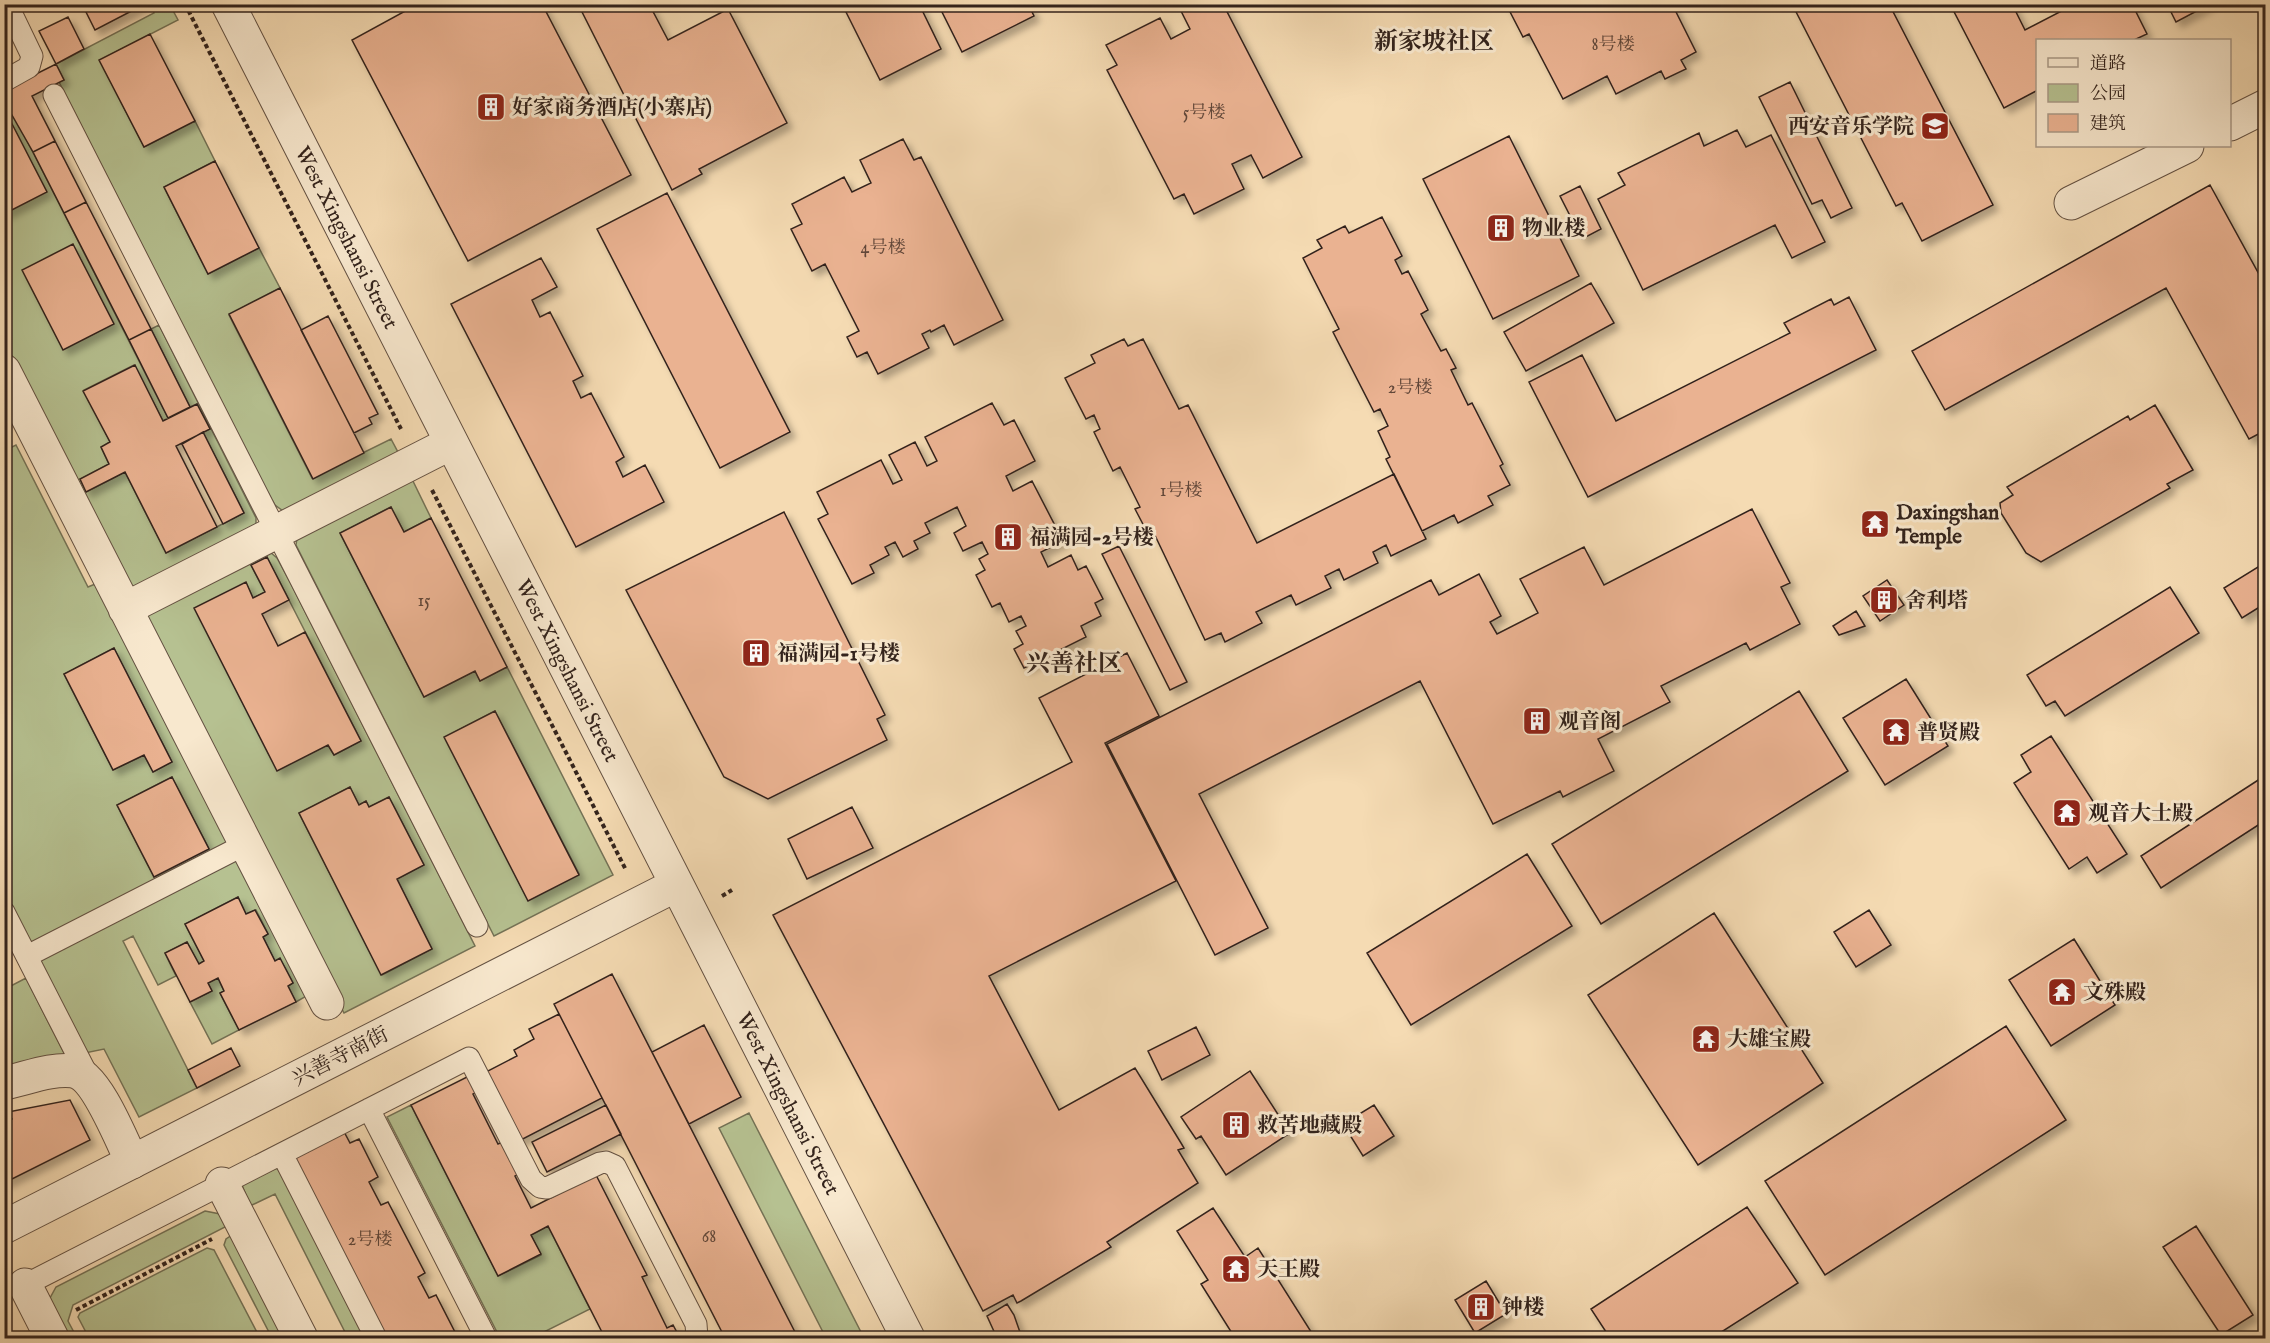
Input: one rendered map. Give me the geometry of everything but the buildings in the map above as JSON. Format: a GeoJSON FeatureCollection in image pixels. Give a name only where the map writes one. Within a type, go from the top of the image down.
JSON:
{"type":"FeatureCollection","features":[{"type":"Feature","properties":{"kind":"street","name":"West Xingshansi Street"},"geometry":{"type":"LineString","coordinates":[[228,4],[908,1338]]}},
{"type":"Feature","properties":{"kind":"street"},"geometry":{"type":"LineString","coordinates":[[2231,123],[2265,106]]}},
{"type":"Feature","properties":{"kind":"street"},"geometry":{"type":"LineString","coordinates":[[2071,203],[2185,147]]}},
{"type":"Feature","properties":{"kind":"street"},"geometry":{"type":"LineString","coordinates":[[4,371],[327,1003]]}},
{"type":"Feature","properties":{"kind":"street"},"geometry":{"type":"LineString","coordinates":[[126,609],[451,443]]}},
{"type":"Feature","properties":{"kind":"street","name":"兴善寺南街"},"geometry":{"type":"LineString","coordinates":[[4,1227],[676,885]]}},
{"type":"Feature","properties":{"kind":"street"},"geometry":{"type":"LineString","coordinates":[[4,1083],[72,1071],[81,1073],[93,1085],[132,1162]]}},
{"type":"Feature","properties":{"kind":"street"},"geometry":{"type":"LineString","coordinates":[[222,1184],[301,1338]]}},
{"type":"Feature","properties":{"kind":"street"},"geometry":{"type":"LineString","coordinates":[[25,1285],[63,1327]]}},
{"type":"Feature","properties":{"kind":"lane"},"geometry":{"type":"LineString","coordinates":[[4,81],[29,67],[32,56],[7,4]]}},
{"type":"Feature","properties":{"kind":"lane"},"geometry":{"type":"LineString","coordinates":[[54,95],[477,926]]}},
{"type":"Feature","properties":{"kind":"lane"},"geometry":{"type":"LineString","coordinates":[[33,953],[246,844]]}},
{"type":"Feature","properties":{"kind":"lane"},"geometry":{"type":"LineString","coordinates":[[4,912],[93,1085]]}},
{"type":"Feature","properties":{"kind":"lane"},"geometry":{"type":"LineString","coordinates":[[25,1285],[469,1058],[531,1179],[537,1186],[550,1187],[600,1163],[606,1162],[615,1166],[696,1324],[697,1338]]}},
{"type":"Feature","properties":{"kind":"lane"},"geometry":{"type":"LineString","coordinates":[[369,1109],[486,1338]]}},
{"type":"Feature","properties":{"kind":"lane"},"geometry":{"type":"LineString","coordinates":[[282,1154],[376,1338]]}},
{"type":"Feature","properties":{"kind":"path"},"geometry":{"type":"LineString","coordinates":[[63,1327],[79,1307],[243,1224]]}},
{"type":"Feature","properties":{"kind":"green space"},"geometry":{"type":"Polygon","coordinates":[[[150,5],[170,5],[178,20],[100,60],[144,147],[195,121],[215,161],[164,187],[208,274],[259,248],[280,288],[229,315],[312,478],[391,439],[400,456],[283,511],[275,505],[267,491],[59,82],[64,80],[56,64],[154,13],[150,5]]]}},
{"type":"Feature","properties":{"kind":"green space"},"geometry":{"type":"Polygon","coordinates":[[[4,101],[8,108],[10,107],[168,418],[163,421],[134,365],[84,390],[110,442],[101,447],[109,464],[80,479],[86,492],[125,472],[166,553],[244,513],[203,432],[210,429],[197,404],[190,407],[151,329],[159,325],[256,518],[256,524],[139,588],[129,586],[117,568],[5,347],[4,101]]]}},
{"type":"Feature","properties":{"kind":"green space"},"geometry":{"type":"Polygon","coordinates":[[[16,445],[88,587],[100,582],[310,994],[296,1002],[288,986],[293,983],[280,959],[275,961],[263,937],[268,934],[256,910],[246,914],[238,897],[185,924],[204,961],[199,964],[187,942],[165,953],[176,976],[158,985],[133,936],[123,941],[197,1088],[139,1117],[104,1049],[85,1053],[5,896],[4,451],[16,445]],[[114,648],[64,674],[113,770],[144,755],[153,772],[172,762],[114,648]],[[172,777],[117,805],[154,877],[209,849],[172,777]]]}},
{"type":"Feature","properties":{"kind":"green space"},"geometry":{"type":"Polygon","coordinates":[[[410,475],[431,518],[404,532],[391,507],[340,533],[424,697],[475,671],[480,681],[507,667],[613,875],[494,936],[296,545],[297,538],[410,475]],[[495,711],[445,737],[528,900],[579,874],[495,711]]]}},
{"type":"Feature","properties":{"kind":"green space"},"geometry":{"type":"Polygon","coordinates":[[[270,552],[277,558],[475,946],[344,1013],[146,625],[148,612],[270,552]],[[267,557],[251,565],[265,592],[253,598],[246,583],[195,608],[328,745],[334,755],[361,741],[267,557]],[[350,787],[299,813],[382,975],[432,949],[397,879],[424,865],[389,797],[369,807],[366,801],[359,805],[350,787]]]}},
{"type":"Feature","properties":{"kind":"green space"},"geometry":{"type":"Polygon","coordinates":[[[26,978],[66,1057],[5,1069],[5,989],[26,978]]]}},
{"type":"Feature","properties":{"kind":"green space"},"geometry":{"type":"Polygon","coordinates":[[[218,978],[224,991],[220,993],[239,1030],[212,1044],[190,1002],[212,991],[208,983],[218,978]]]}},
{"type":"Feature","properties":{"kind":"green space"},"geometry":{"type":"Polygon","coordinates":[[[411,1105],[498,1276],[541,1255],[531,1235],[548,1226],[590,1309],[532,1338],[500,1338],[387,1117],[411,1105]]]}},
{"type":"Feature","properties":{"kind":"green space"},"geometry":{"type":"Polygon","coordinates":[[[749,1113],[864,1338],[826,1338],[719,1128],[749,1113]]]}},
{"type":"Feature","properties":{"kind":"green space"},"geometry":{"type":"Polygon","coordinates":[[[276,1168],[281,1172],[365,1338],[348,1338],[275,1194],[250,1206],[242,1185],[276,1168]]]}},
{"type":"Feature","properties":{"kind":"green space"},"geometry":{"type":"Polygon","coordinates":[[[205,1211],[220,1214],[227,1226],[73,1305],[68,1321],[77,1338],[68,1338],[50,1298],[56,1287],[205,1211]]]}},
{"type":"Feature","properties":{"kind":"green space"},"geometry":{"type":"Polygon","coordinates":[[[232,1235],[284,1338],[272,1338],[224,1245],[226,1239],[232,1235]]]}},
{"type":"Feature","properties":{"kind":"green space"},"geometry":{"type":"Polygon","coordinates":[[[207,1248],[214,1250],[260,1338],[89,1338],[78,1317],[80,1313],[207,1248]]]}},
{"type":"Feature","properties":{"kind":"place","name":"好家商务酒店(小寨店)"},"geometry":{"type":"Point","coordinates":[491,107]}},
{"type":"Feature","properties":{"kind":"place","name":"西安音乐学院"},"geometry":{"type":"Point","coordinates":[1935,126]}},
{"type":"Feature","properties":{"kind":"place","name":"物业楼"},"geometry":{"type":"Point","coordinates":[1501,228]}},
{"type":"Feature","properties":{"kind":"place","name":"Daxingshan Temple"},"geometry":{"type":"Point","coordinates":[1875,524]}},
{"type":"Feature","properties":{"kind":"place","name":"福满园-2号楼"},"geometry":{"type":"Point","coordinates":[1008,537]}},
{"type":"Feature","properties":{"kind":"place","name":"舍利塔"},"geometry":{"type":"Point","coordinates":[1884,600]}},
{"type":"Feature","properties":{"kind":"place","name":"福满园-1号楼"},"geometry":{"type":"Point","coordinates":[756,653]}},
{"type":"Feature","properties":{"kind":"place","name":"观音阁"},"geometry":{"type":"Point","coordinates":[1537,721]}},
{"type":"Feature","properties":{"kind":"place","name":"普贤殿"},"geometry":{"type":"Point","coordinates":[1896,732]}},
{"type":"Feature","properties":{"kind":"place","name":"观音大士殿"},"geometry":{"type":"Point","coordinates":[2067,813]}},
{"type":"Feature","properties":{"kind":"place","name":"文殊殿"},"geometry":{"type":"Point","coordinates":[2062,992]}},
{"type":"Feature","properties":{"kind":"place","name":"大雄宝殿"},"geometry":{"type":"Point","coordinates":[1706,1039]}},
{"type":"Feature","properties":{"kind":"place","name":"救苦地藏殿"},"geometry":{"type":"Point","coordinates":[1236,1125]}},
{"type":"Feature","properties":{"kind":"place","name":"天王殿"},"geometry":{"type":"Point","coordinates":[1236,1269]}},
{"type":"Feature","properties":{"kind":"place","name":"钟楼"},"geometry":{"type":"Point","coordinates":[1481,1307]}},
{"type":"Feature","properties":{"kind":"district","name":"新家坡社区"},"geometry":{"type":"Point","coordinates":[1434,41]}},
{"type":"Feature","properties":{"kind":"district","name":"兴善社区"},"geometry":{"type":"Point","coordinates":[1074,663]}}]}
